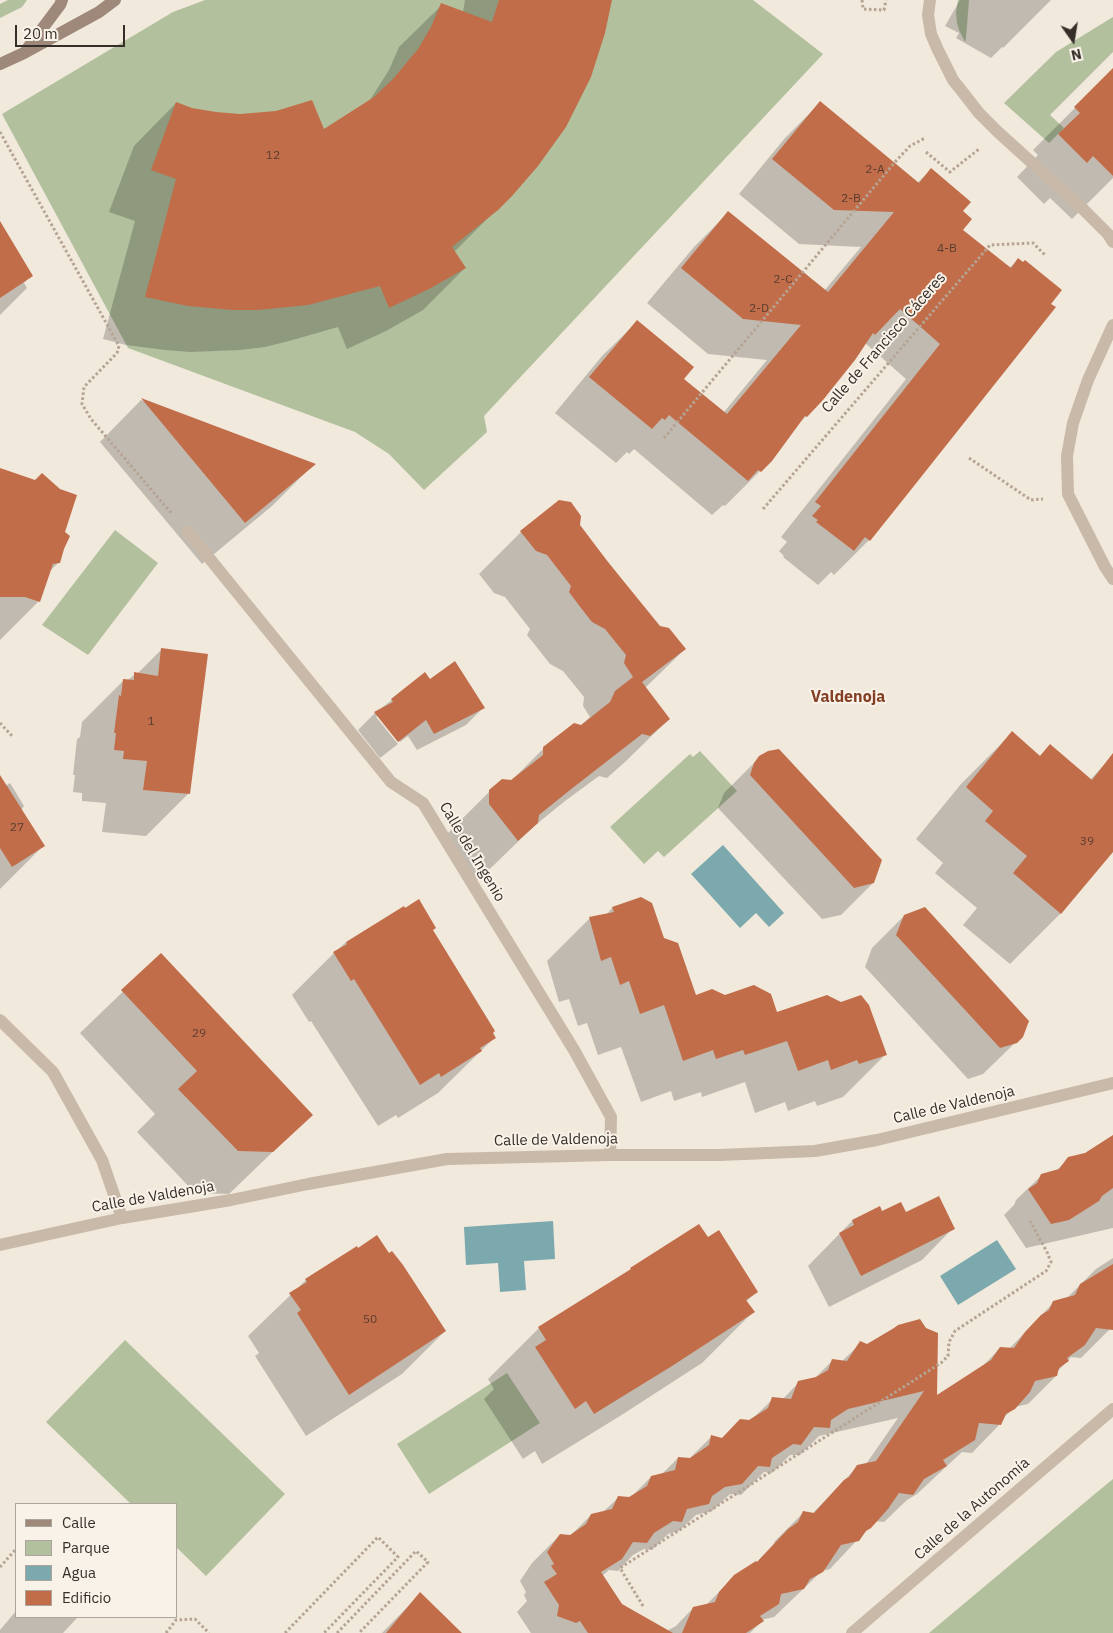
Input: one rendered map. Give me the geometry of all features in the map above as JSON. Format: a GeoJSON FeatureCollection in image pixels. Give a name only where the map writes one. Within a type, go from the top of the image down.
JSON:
{"type":"FeatureCollection","features":[{"type":"Feature","properties":{"kind":"main road"},"geometry":{"type":"LineString","coordinates":[[24,53],[62,0]]}},
{"type":"Feature","properties":{"kind":"main road"},"geometry":{"type":"LineString","coordinates":[[0,64],[99,12],[115,0]]}},
{"type":"Feature","properties":{"kind":"street"},"geometry":{"type":"LineString","coordinates":[[930,0],[928,15],[931,34],[953,80],[979,113],[998,132],[1111,236]]}},
{"type":"Feature","properties":{"kind":"street"},"geometry":{"type":"LineString","coordinates":[[1113,325],[1088,380],[1073,423],[1067,456],[1068,494],[1113,579]]}},
{"type":"Feature","properties":{"kind":"street","name":"Calle del Ingenio"},"geometry":{"type":"LineString","coordinates":[[188,532],[391,782],[423,803],[574,1050],[610,1117],[610,1155]]}},
{"type":"Feature","properties":{"kind":"street"},"geometry":{"type":"LineString","coordinates":[[0,1020],[53,1072],[102,1160],[122,1218]]}},
{"type":"Feature","properties":{"kind":"street","name":"Calle de Valdenoja"},"geometry":{"type":"LineString","coordinates":[[0,1245],[122,1218],[231,1200],[447,1159],[610,1155],[720,1155],[815,1151],[877,1140],[1113,1083]]}},
{"type":"Feature","properties":{"kind":"street","name":"Calle de la Autonomía"},"geometry":{"type":"LineString","coordinates":[[852,1633],[1113,1409]]}},
{"type":"Feature","properties":{"kind":"path"},"geometry":{"type":"LineString","coordinates":[[862,0],[863,9],[884,10],[886,0]]}},
{"type":"Feature","properties":{"kind":"path"},"geometry":{"type":"LineString","coordinates":[[0,132],[119,346],[117,353],[84,387],[82,404],[91,419],[188,532]]}},
{"type":"Feature","properties":{"kind":"path"},"geometry":{"type":"LineString","coordinates":[[664,438],[910,146],[925,138]]}},
{"type":"Feature","properties":{"kind":"path"},"geometry":{"type":"LineString","coordinates":[[926,152],[950,172],[962,163]]}},
{"type":"Feature","properties":{"kind":"path","name":"Calle de Francisco Cáceres"},"geometry":{"type":"LineString","coordinates":[[763,509],[990,245],[1032,243],[1045,255]]}},
{"type":"Feature","properties":{"kind":"path"},"geometry":{"type":"LineString","coordinates":[[969,458],[1031,500],[1068,494]]}},
{"type":"Feature","properties":{"kind":"path"},"geometry":{"type":"LineString","coordinates":[[0,723],[13,737]]}},
{"type":"Feature","properties":{"kind":"path"},"geometry":{"type":"LineString","coordinates":[[643,1606],[620,1568],[941,1363],[948,1356],[949,1342],[955,1331],[1046,1271],[1051,1262],[1030,1221]]}},
{"type":"Feature","properties":{"kind":"path"},"geometry":{"type":"LineString","coordinates":[[285,1633],[378,1537],[398,1557],[324,1633]]}},
{"type":"Feature","properties":{"kind":"path"},"geometry":{"type":"LineString","coordinates":[[0,1567],[15,1550]]}},
{"type":"Feature","properties":{"kind":"path"},"geometry":{"type":"LineString","coordinates":[[337,1633],[416,1551],[428,1562],[359,1633]]}},
{"type":"Feature","properties":{"kind":"path"},"geometry":{"type":"LineString","coordinates":[[166,1633],[176,1620],[195,1619],[209,1633]]}},
{"type":"Feature","properties":{"kind":"green space"},"geometry":{"type":"Polygon","coordinates":[[[8,0],[27,0],[22,7],[0,18],[0,4],[8,0]]]}},
{"type":"Feature","properties":{"kind":"green space"},"geometry":{"type":"Polygon","coordinates":[[[205,0],[753,0],[823,54],[484,416],[487,432],[424,490],[389,454],[355,432],[128,348],[2,114],[173,12],[205,0]]]}},
{"type":"Feature","properties":{"kind":"green space"},"geometry":{"type":"Polygon","coordinates":[[[958,0],[969,0],[965,42],[957,23],[958,0]]]}},
{"type":"Feature","properties":{"kind":"green space"},"geometry":{"type":"Polygon","coordinates":[[[1113,17],[1113,52],[1050,115],[1064,128],[1049,143],[1004,103],[1056,52],[1113,17]]]}},
{"type":"Feature","properties":{"kind":"green space"},"geometry":{"type":"Polygon","coordinates":[[[115,530],[158,563],[88,655],[42,625],[115,530]]]}},
{"type":"Feature","properties":{"kind":"green space"},"geometry":{"type":"Polygon","coordinates":[[[700,751],[737,791],[664,857],[658,851],[644,864],[610,827],[690,754],[693,757],[700,751]]]}},
{"type":"Feature","properties":{"kind":"green space"},"geometry":{"type":"Polygon","coordinates":[[[125,1340],[285,1494],[206,1576],[178,1549],[178,1503],[130,1503],[46,1422],[125,1340]]]}},
{"type":"Feature","properties":{"kind":"green space"},"geometry":{"type":"Polygon","coordinates":[[[507,1373],[540,1423],[429,1494],[397,1444],[507,1373]]]}},
{"type":"Feature","properties":{"kind":"green space"},"geometry":{"type":"Polygon","coordinates":[[[1113,1479],[1113,1633],[929,1633],[1096,1493],[1113,1479]]]}},
{"type":"Feature","properties":{"kind":"water"},"geometry":{"type":"Polygon","coordinates":[[[723,845],[784,913],[769,927],[756,913],[740,928],[691,874],[723,845]]]}},
{"type":"Feature","properties":{"kind":"water"},"geometry":{"type":"Polygon","coordinates":[[[553,1221],[555,1259],[524,1261],[526,1290],[500,1292],[498,1263],[466,1265],[464,1227],[553,1221]]]}},
{"type":"Feature","properties":{"kind":"water"},"geometry":{"type":"Polygon","coordinates":[[[997,1240],[1016,1269],[958,1305],[940,1276],[997,1240]]]}},
{"type":"Feature","properties":{"kind":"building"},"geometry":{"type":"Polygon","coordinates":[[[499,0],[612,0],[605,33],[591,77],[566,127],[538,166],[512,196],[498,210],[452,247],[466,268],[429,289],[389,308],[380,286],[308,305],[258,310],[188,306],[145,297],[176,179],[151,170],[176,102],[192,108],[240,114],[276,111],[312,100],[324,129],[374,97],[393,79],[418,49],[431,27],[441,3],[492,22],[499,0]]]}},
{"type":"Feature","properties":{"kind":"building"},"geometry":{"type":"Polygon","coordinates":[[[1113,68],[1113,176],[1093,156],[1087,163],[1058,134],[1080,113],[1074,107],[1113,68]]]}},
{"type":"Feature","properties":{"kind":"building"},"geometry":{"type":"Polygon","coordinates":[[[820,101],[919,183],[931,168],[971,202],[963,211],[972,219],[963,230],[1011,268],[1018,258],[1023,262],[1025,260],[1062,290],[1051,304],[1056,307],[902,501],[870,541],[865,537],[854,551],[816,522],[818,520],[812,516],[821,506],[815,502],[940,344],[900,309],[875,335],[873,333],[855,360],[823,400],[807,417],[805,416],[772,461],[761,472],[758,470],[748,481],[669,415],[665,420],[662,418],[652,429],[589,377],[637,320],[694,367],[684,379],[727,414],[801,325],[743,319],[681,268],[728,211],[828,292],[894,212],[834,210],[772,159],[820,101]]]}},
{"type":"Feature","properties":{"kind":"building"},"geometry":{"type":"Polygon","coordinates":[[[0,221],[33,276],[0,298],[0,221]]]}},
{"type":"Feature","properties":{"kind":"building"},"geometry":{"type":"Polygon","coordinates":[[[141,398],[316,464],[245,523],[141,398]]]}},
{"type":"Feature","properties":{"kind":"building"},"geometry":{"type":"Polygon","coordinates":[[[0,468],[35,480],[42,473],[60,489],[77,495],[65,532],[70,536],[60,563],[53,564],[40,602],[25,597],[0,597],[0,468]]]}},
{"type":"Feature","properties":{"kind":"building"},"geometry":{"type":"Polygon","coordinates":[[[559,500],[571,502],[581,516],[580,525],[608,562],[660,626],[669,628],[686,649],[642,682],[670,719],[650,736],[642,734],[570,790],[539,815],[538,823],[518,841],[489,804],[489,790],[502,779],[511,780],[543,755],[543,747],[574,723],[581,725],[610,702],[615,691],[633,677],[624,663],[626,655],[605,629],[592,622],[569,592],[571,586],[547,555],[536,551],[520,531],[559,500]]]}},
{"type":"Feature","properties":{"kind":"building"},"geometry":{"type":"Polygon","coordinates":[[[161,648],[208,654],[190,794],[143,790],[147,761],[123,759],[124,751],[114,750],[116,733],[114,733],[123,679],[134,680],[134,672],[158,676],[161,648]]]}},
{"type":"Feature","properties":{"kind":"building"},"geometry":{"type":"Polygon","coordinates":[[[455,661],[485,708],[434,734],[426,720],[398,742],[374,712],[393,702],[391,699],[425,672],[430,679],[455,661]]]}},
{"type":"Feature","properties":{"kind":"building"},"geometry":{"type":"Polygon","coordinates":[[[1012,731],[1040,756],[1050,744],[1092,780],[1113,753],[1113,852],[1061,914],[1013,873],[1027,856],[985,821],[993,811],[966,787],[1012,731]]]}},
{"type":"Feature","properties":{"kind":"building"},"geometry":{"type":"Polygon","coordinates":[[[779,749],[882,860],[874,883],[854,888],[750,775],[754,763],[759,756],[768,751],[779,749]]]}},
{"type":"Feature","properties":{"kind":"building"},"geometry":{"type":"Polygon","coordinates":[[[0,775],[45,846],[12,867],[0,848],[0,775]]]}},
{"type":"Feature","properties":{"kind":"building"},"geometry":{"type":"Polygon","coordinates":[[[641,897],[652,903],[664,938],[678,943],[696,995],[712,989],[725,995],[754,985],[771,994],[777,1012],[827,995],[841,1002],[861,995],[869,1005],[887,1055],[859,1064],[857,1060],[831,1070],[828,1060],[798,1071],[787,1041],[745,1055],[743,1050],[716,1059],[713,1050],[683,1061],[664,1005],[640,1014],[629,981],[620,985],[611,957],[601,961],[589,917],[614,912],[612,907],[641,897]]]}},
{"type":"Feature","properties":{"kind":"building"},"geometry":{"type":"Polygon","coordinates":[[[419,899],[436,928],[433,930],[495,1031],[493,1033],[496,1038],[480,1048],[482,1051],[441,1077],[439,1073],[420,1085],[354,979],[351,981],[333,952],[404,906],[405,908],[419,899]]]}},
{"type":"Feature","properties":{"kind":"building"},"geometry":{"type":"Polygon","coordinates":[[[925,907],[1029,1021],[1023,1037],[1017,1043],[1000,1048],[896,935],[904,915],[925,907]]]}},
{"type":"Feature","properties":{"kind":"building"},"geometry":{"type":"Polygon","coordinates":[[[161,953],[313,1115],[273,1152],[238,1151],[178,1089],[197,1071],[121,990],[161,953]]]}},
{"type":"Feature","properties":{"kind":"building"},"geometry":{"type":"Polygon","coordinates":[[[1113,1135],[1113,1188],[1102,1196],[1099,1201],[1069,1220],[1051,1224],[1028,1189],[1037,1183],[1041,1174],[1059,1169],[1068,1157],[1085,1153],[1113,1135]]]}},
{"type":"Feature","properties":{"kind":"building"},"geometry":{"type":"Polygon","coordinates":[[[939,1196],[955,1229],[861,1276],[839,1233],[854,1225],[852,1220],[880,1206],[882,1211],[901,1202],[906,1212],[939,1196]]]}},
{"type":"Feature","properties":{"kind":"building"},"geometry":{"type":"Polygon","coordinates":[[[699,1224],[708,1237],[719,1230],[758,1292],[746,1300],[755,1312],[594,1414],[586,1401],[575,1409],[535,1347],[546,1340],[538,1327],[699,1224]]]}},
{"type":"Feature","properties":{"kind":"building"},"geometry":{"type":"Polygon","coordinates":[[[377,1235],[389,1253],[392,1251],[403,1265],[446,1331],[349,1395],[297,1313],[301,1310],[289,1293],[307,1282],[305,1279],[377,1235]]]}},
{"type":"Feature","properties":{"kind":"building"},"geometry":{"type":"Polygon","coordinates":[[[1113,1264],[1113,1330],[1096,1328],[1085,1345],[1067,1358],[1069,1361],[1059,1368],[1057,1376],[1035,1381],[1030,1392],[1015,1409],[1006,1414],[1001,1425],[979,1423],[975,1440],[943,1460],[947,1466],[924,1479],[913,1495],[899,1493],[888,1509],[866,1531],[859,1541],[841,1545],[823,1572],[810,1579],[804,1589],[781,1594],[779,1604],[760,1616],[764,1621],[746,1633],[682,1633],[693,1607],[715,1602],[719,1592],[734,1575],[757,1562],[788,1529],[798,1522],[803,1511],[814,1513],[849,1477],[857,1465],[876,1461],[924,1391],[848,1409],[831,1420],[830,1428],[814,1427],[801,1445],[793,1444],[772,1458],[770,1467],[758,1466],[742,1484],[725,1487],[712,1496],[709,1504],[687,1509],[682,1522],[673,1521],[654,1533],[647,1543],[633,1542],[622,1559],[601,1572],[622,1604],[673,1633],[588,1633],[580,1621],[576,1623],[557,1616],[559,1605],[544,1582],[557,1574],[551,1566],[554,1564],[547,1552],[560,1534],[570,1535],[586,1524],[591,1514],[612,1509],[618,1496],[629,1497],[647,1486],[651,1476],[675,1470],[678,1457],[690,1458],[709,1445],[711,1435],[722,1438],[740,1419],[749,1420],[768,1408],[772,1397],[791,1399],[798,1381],[816,1377],[828,1370],[832,1359],[847,1361],[860,1341],[867,1344],[898,1325],[920,1319],[926,1328],[938,1333],[937,1395],[991,1360],[1000,1347],[1014,1348],[1025,1332],[1041,1315],[1049,1310],[1053,1301],[1075,1295],[1080,1284],[1113,1264]]]}},
{"type":"Feature","properties":{"kind":"building"},"geometry":{"type":"Polygon","coordinates":[[[420,1592],[462,1633],[386,1633],[420,1592]]]}},
{"type":"Feature","properties":{"kind":"district","name":"Valdenoja"},"geometry":{"type":"Point","coordinates":[848,697]}}]}
